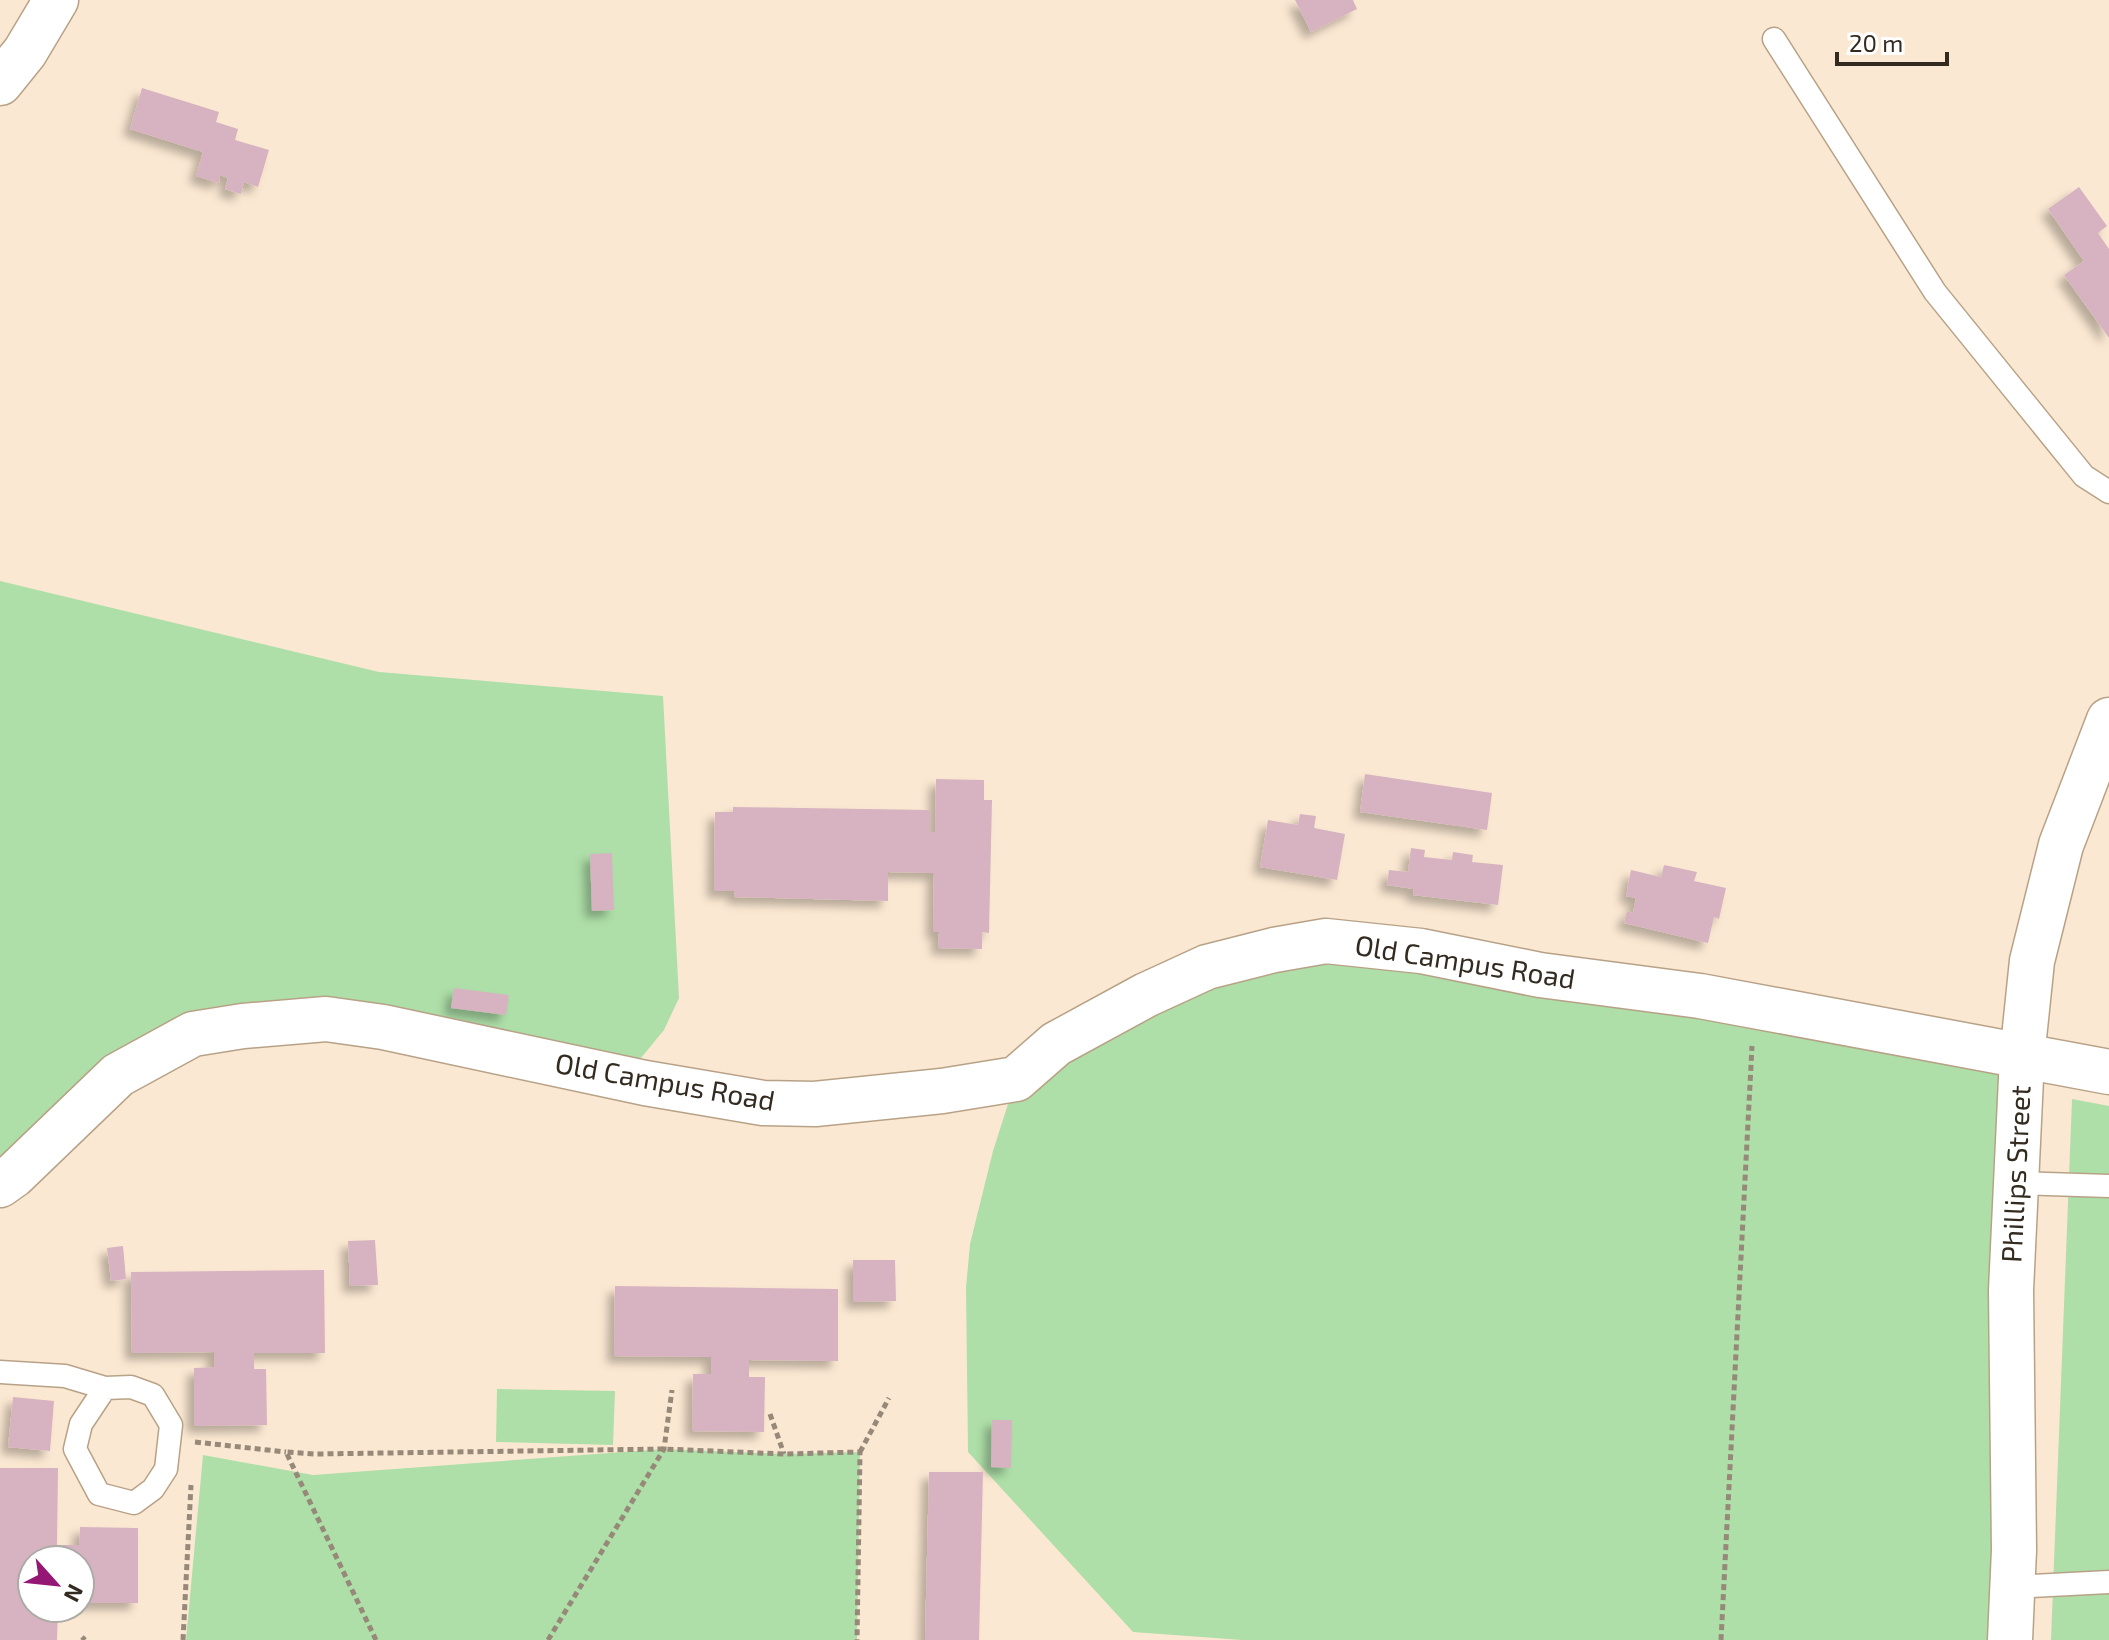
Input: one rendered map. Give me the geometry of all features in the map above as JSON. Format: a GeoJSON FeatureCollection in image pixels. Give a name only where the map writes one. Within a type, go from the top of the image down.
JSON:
{"type":"FeatureCollection","features":[{"type":"Feature","properties":{"kind":"street"},"geometry":{"type":"LineString","coordinates":[[1,79],[25,52],[56,0]]}},
{"type":"Feature","properties":{"kind":"street","name":"Phillips Street"},"geometry":{"type":"LineString","coordinates":[[2010,1640],[2011,1290],[2022,1057],[2032,961],[2061,845],[2109,720]]}},
{"type":"Feature","properties":{"kind":"street","name":"Old Campus Road"},"geometry":{"type":"LineString","coordinates":[[0,1185],[118,1075],[193,1034],[326,1019],[383,1027],[654,1084],[763,1103],[815,1104],[942,1091],[1016,1079],[1056,1044],[1146,995],[1207,967],[1326,941],[1421,951],[1540,975],[1754,1005],[2109,1072]]}},
{"type":"Feature","properties":{"kind":"lane"},"geometry":{"type":"LineString","coordinates":[[1774,39],[1935,292],[2084,476],[2109,492]]}},
{"type":"Feature","properties":{"kind":"lane"},"geometry":{"type":"LineString","coordinates":[[2015,1183],[2109,1186]]}},
{"type":"Feature","properties":{"kind":"lane"},"geometry":{"type":"LineString","coordinates":[[0,1372],[65,1376],[105,1388],[131,1387],[153,1395],[171,1425],[166,1469],[153,1489],[134,1503],[99,1494],[75,1449],[81,1424],[105,1388]]}},
{"type":"Feature","properties":{"kind":"lane"},"geometry":{"type":"LineString","coordinates":[[2012,1587],[2109,1582]]}},
{"type":"Feature","properties":{"kind":"path"},"geometry":{"type":"LineString","coordinates":[[1721,1640],[1754,1005]]}},
{"type":"Feature","properties":{"kind":"path"},"geometry":{"type":"LineString","coordinates":[[548,1640],[664,1449],[672,1390]]}},
{"type":"Feature","properties":{"kind":"path"},"geometry":{"type":"LineString","coordinates":[[857,1640],[860,1452],[889,1398]]}},
{"type":"Feature","properties":{"kind":"path"},"geometry":{"type":"LineString","coordinates":[[770,1414],[784,1454]]}},
{"type":"Feature","properties":{"kind":"path"},"geometry":{"type":"LineString","coordinates":[[192,1457],[193,1441],[315,1454],[664,1449],[784,1454],[860,1452]]}},
{"type":"Feature","properties":{"kind":"path"},"geometry":{"type":"LineString","coordinates":[[286,1452],[376,1640]]}},
{"type":"Feature","properties":{"kind":"path"},"geometry":{"type":"LineString","coordinates":[[183,1640],[192,1472]]}},
{"type":"Feature","properties":{"kind":"green space"},"geometry":{"type":"Polygon","coordinates":[[[0,581],[379,672],[663,696],[679,998],[664,1030],[636,1064],[219,1030],[0,1182],[0,581]]]}},
{"type":"Feature","properties":{"kind":"green space"},"geometry":{"type":"Polygon","coordinates":[[[1326,941],[2022,1057],[2007,1640],[1242,1640],[1133,1632],[968,1452],[966,1288],[970,1244],[993,1151],[1016,1079],[1093,1025],[1326,941]]]}},
{"type":"Feature","properties":{"kind":"green space"},"geometry":{"type":"Polygon","coordinates":[[[2072,1099],[2109,1106],[2109,1640],[2051,1640],[2072,1099]]]}},
{"type":"Feature","properties":{"kind":"green space"},"geometry":{"type":"Polygon","coordinates":[[[497,1389],[615,1391],[613,1445],[496,1442],[497,1389]]]}},
{"type":"Feature","properties":{"kind":"green space"},"geometry":{"type":"Polygon","coordinates":[[[664,1449],[783,1454],[860,1452],[857,1640],[186,1640],[203,1455],[313,1475],[664,1449]]]}},
{"type":"Feature","properties":{"kind":"building"},"geometry":{"type":"Polygon","coordinates":[[[1295,0],[1353,0],[1357,9],[1311,32],[1295,0]]]}},
{"type":"Feature","properties":{"kind":"building"},"geometry":{"type":"Polygon","coordinates":[[[142,88],[219,112],[216,122],[238,129],[235,140],[269,150],[258,187],[244,182],[241,194],[225,189],[228,178],[220,175],[219,183],[196,176],[203,152],[130,129],[142,88]]]}},
{"type":"Feature","properties":{"kind":"building"},"geometry":{"type":"Polygon","coordinates":[[[2079,187],[2107,226],[2098,233],[2109,249],[2109,338],[2064,275],[2084,261],[2048,209],[2079,187]]]}},
{"type":"Feature","properties":{"kind":"building"},"geometry":{"type":"Polygon","coordinates":[[[1365,774],[1492,793],[1487,830],[1360,812],[1365,774]]]}},
{"type":"Feature","properties":{"kind":"building"},"geometry":{"type":"Polygon","coordinates":[[[936,779],[984,780],[984,800],[992,800],[989,933],[982,932],[982,949],[938,948],[939,932],[933,932],[934,873],[888,872],[888,901],[734,897],[735,891],[714,891],[715,812],[733,812],[733,807],[930,810],[930,832],[935,832],[936,779]]]}},
{"type":"Feature","properties":{"kind":"building"},"geometry":{"type":"Polygon","coordinates":[[[1300,814],[1316,816],[1314,828],[1345,834],[1337,880],[1260,867],[1268,820],[1298,825],[1300,814]]]}},
{"type":"Feature","properties":{"kind":"building"},"geometry":{"type":"Polygon","coordinates":[[[1411,848],[1425,850],[1424,857],[1452,860],[1453,852],[1473,855],[1472,862],[1503,865],[1498,905],[1413,895],[1414,889],[1387,885],[1389,870],[1408,872],[1411,848]]]}},
{"type":"Feature","properties":{"kind":"building"},"geometry":{"type":"Polygon","coordinates":[[[612,853],[614,910],[592,911],[590,854],[612,853]]]}},
{"type":"Feature","properties":{"kind":"building"},"geometry":{"type":"Polygon","coordinates":[[[1664,865],[1697,872],[1694,881],[1726,888],[1719,919],[1714,917],[1708,943],[1624,923],[1627,911],[1633,913],[1636,898],[1626,896],[1631,870],[1661,877],[1664,865]]]}},
{"type":"Feature","properties":{"kind":"building"},"geometry":{"type":"Polygon","coordinates":[[[454,988],[509,995],[506,1015],[451,1008],[454,988]]]}},
{"type":"Feature","properties":{"kind":"building"},"geometry":{"type":"Polygon","coordinates":[[[375,1240],[378,1285],[350,1286],[348,1241],[375,1240]]]}},
{"type":"Feature","properties":{"kind":"building"},"geometry":{"type":"Polygon","coordinates":[[[123,1246],[126,1279],[111,1281],[107,1248],[123,1246]]]}},
{"type":"Feature","properties":{"kind":"building"},"geometry":{"type":"Polygon","coordinates":[[[853,1260],[895,1260],[896,1301],[853,1302],[853,1260]]]}},
{"type":"Feature","properties":{"kind":"building"},"geometry":{"type":"Polygon","coordinates":[[[324,1270],[325,1353],[254,1353],[254,1369],[266,1369],[267,1425],[194,1426],[194,1368],[214,1367],[214,1352],[132,1353],[131,1272],[324,1270]]]}},
{"type":"Feature","properties":{"kind":"building"},"geometry":{"type":"Polygon","coordinates":[[[615,1286],[838,1289],[838,1361],[749,1360],[749,1377],[765,1377],[764,1432],[692,1431],[693,1374],[711,1374],[711,1357],[614,1356],[615,1286]]]}},
{"type":"Feature","properties":{"kind":"building"},"geometry":{"type":"Polygon","coordinates":[[[13,1397],[54,1401],[50,1451],[8,1447],[13,1397]]]}},
{"type":"Feature","properties":{"kind":"building"},"geometry":{"type":"Polygon","coordinates":[[[992,1420],[1012,1420],[1011,1468],[991,1467],[992,1420]]]}},
{"type":"Feature","properties":{"kind":"building"},"geometry":{"type":"Polygon","coordinates":[[[0,1468],[58,1468],[57,1544],[16,1544],[16,1624],[58,1624],[57,1640],[0,1640],[0,1468]]]}},
{"type":"Feature","properties":{"kind":"building"},"geometry":{"type":"Polygon","coordinates":[[[929,1472],[983,1472],[979,1640],[925,1640],[929,1472]]]}},
{"type":"Feature","properties":{"kind":"building"},"geometry":{"type":"Polygon","coordinates":[[[80,1527],[138,1528],[138,1603],[96,1603],[96,1544],[79,1544],[80,1527]]]}}]}
